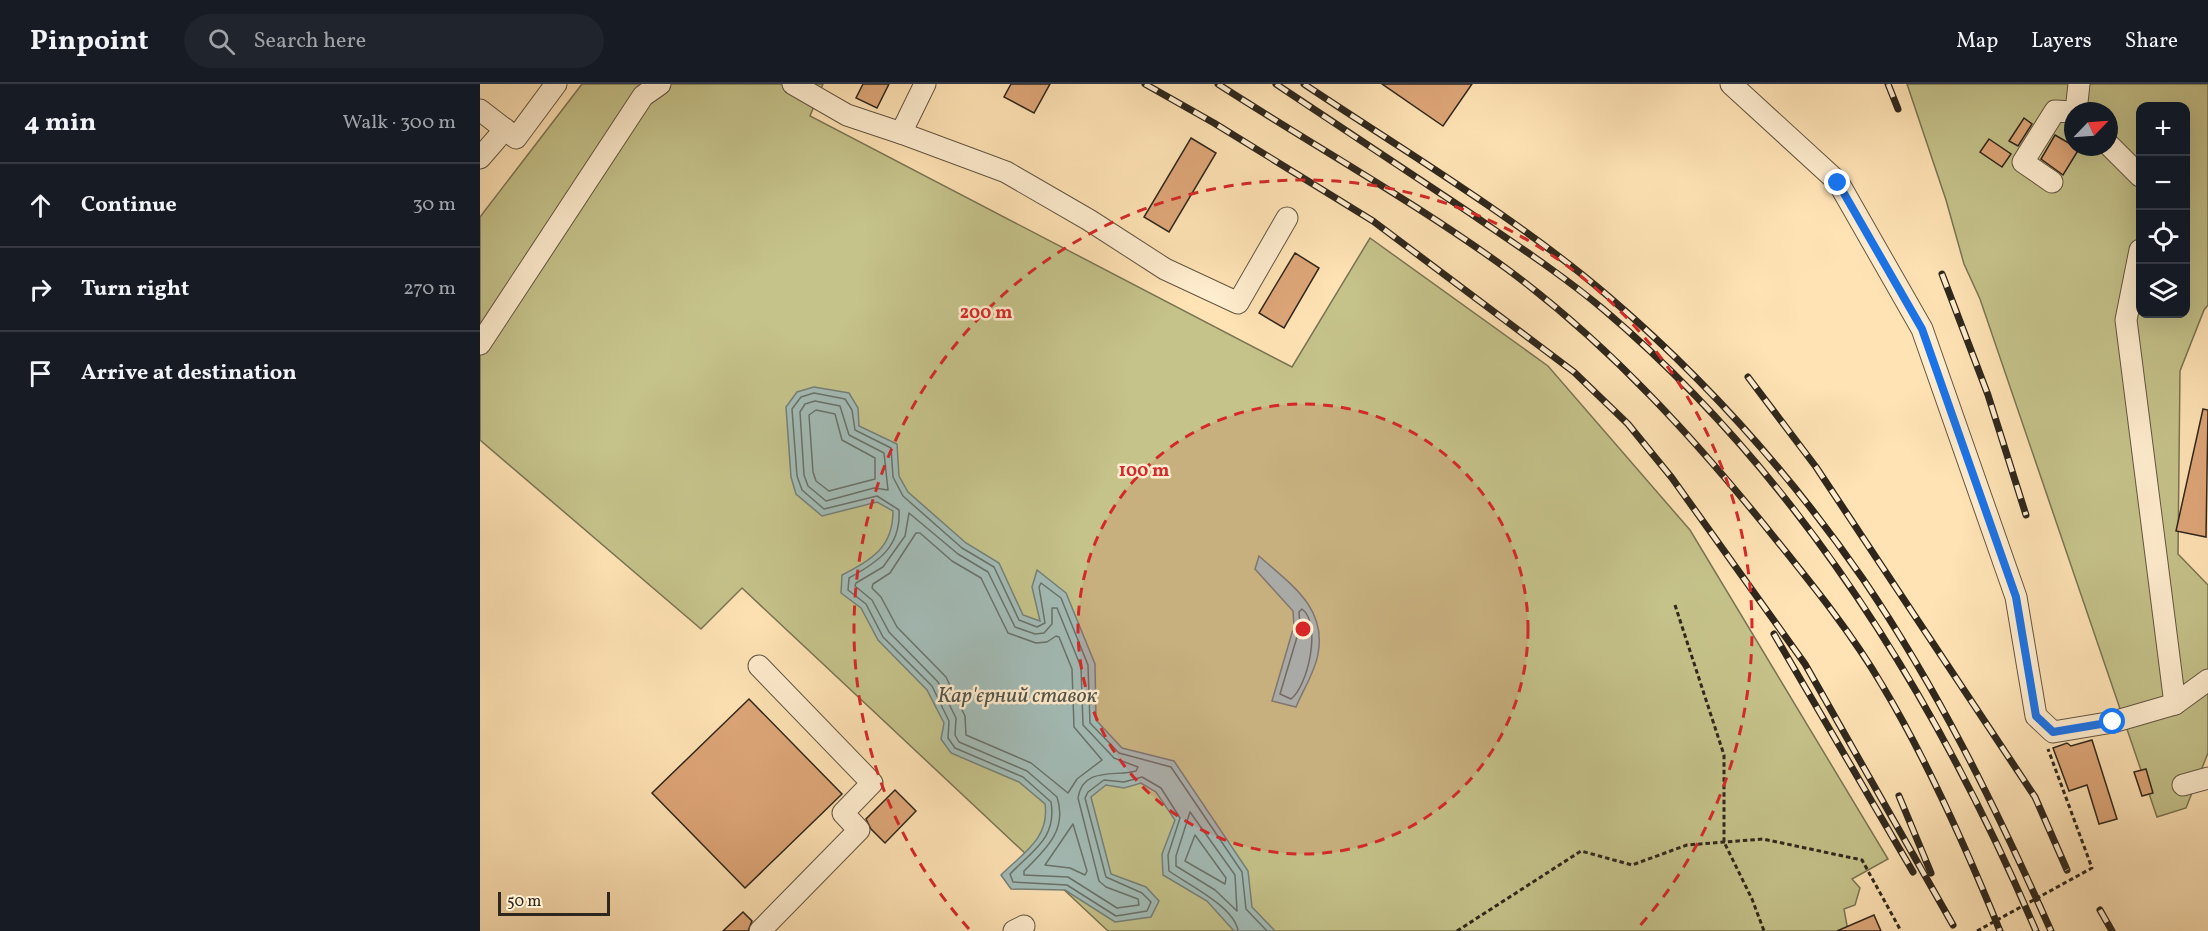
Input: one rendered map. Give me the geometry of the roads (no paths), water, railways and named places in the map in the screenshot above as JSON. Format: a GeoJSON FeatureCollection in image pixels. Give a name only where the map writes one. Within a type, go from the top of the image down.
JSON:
{"type":"FeatureCollection","features":[{"type":"Feature","properties":{"kind":"lane"},"geometry":{"type":"LineString","coordinates":[[480,110],[516,138],[556,84]]}},
{"type":"Feature","properties":{"kind":"lane"},"geometry":{"type":"LineString","coordinates":[[480,344],[643,96],[660,84]]}},
{"type":"Feature","properties":{"kind":"lane"},"geometry":{"type":"LineString","coordinates":[[794,84],[847,115],[1006,172],[1089,220],[1165,269],[1238,303],[1287,218]]}},
{"type":"Feature","properties":{"kind":"lane"},"geometry":{"type":"LineString","coordinates":[[901,133],[925,84]]}},
{"type":"Feature","properties":{"kind":"lane"},"geometry":{"type":"LineString","coordinates":[[1731,84],[1838,183],[1922,329],[2016,597],[2036,716],[2053,732],[2113,722],[2175,704],[2208,680]]}},
{"type":"Feature","properties":{"kind":"lane"},"geometry":{"type":"LineString","coordinates":[[2076,102],[2079,84]]}},
{"type":"Feature","properties":{"kind":"lane"},"geometry":{"type":"LineString","coordinates":[[2052,182],[2023,162],[2055,111],[2064,111]]}},
{"type":"Feature","properties":{"kind":"lane"},"geometry":{"type":"LineString","coordinates":[[480,158],[505,129]]}},
{"type":"Feature","properties":{"kind":"lane"},"geometry":{"type":"LineString","coordinates":[[2118,155],[2136,172]]}},
{"type":"Feature","properties":{"kind":"lane"},"geometry":{"type":"LineString","coordinates":[[2137,264],[2126,320],[2175,704]]}},
{"type":"Feature","properties":{"kind":"lane"},"geometry":{"type":"LineString","coordinates":[[759,666],[872,783],[843,813],[859,830],[760,931]]}},
{"type":"Feature","properties":{"kind":"lane"},"geometry":{"type":"LineString","coordinates":[[2183,785],[2208,778]]}},
{"type":"Feature","properties":{"kind":"water","name":"Кар'єрний ставок"},"geometry":{"type":"Polygon","coordinates":[[[814,387],[849,393],[858,408],[859,426],[897,444],[899,476],[908,492],[966,543],[999,563],[1023,615],[1040,621],[1032,587],[1037,570],[1066,593],[1095,664],[1096,720],[1122,748],[1174,761],[1248,871],[1252,907],[1275,931],[1234,931],[1207,901],[1163,875],[1162,854],[1175,820],[1156,792],[1141,783],[1124,788],[1106,785],[1091,797],[1111,874],[1146,887],[1159,901],[1151,917],[1115,922],[1065,890],[1011,889],[1001,875],[1026,852],[1039,836],[1045,816],[1045,804],[1019,782],[951,753],[941,739],[944,723],[927,690],[878,640],[861,608],[841,593],[842,575],[863,563],[879,551],[885,543],[892,524],[893,511],[877,502],[822,516],[796,494],[791,477],[786,407],[797,392],[814,387]]]}},
{"type":"Feature","properties":{"kind":"water"},"geometry":{"type":"Polygon","coordinates":[[[1259,556],[1304,598],[1317,623],[1318,654],[1312,674],[1296,707],[1272,701],[1294,626],[1293,611],[1255,569],[1259,556]]]}},
{"type":"Feature","properties":{"kind":"railway"},"geometry":{"type":"LineString","coordinates":[[1145,84],[1214,123],[1373,221],[1574,372],[1628,424],[1672,478],[1805,664],[1953,925]]}},
{"type":"Feature","properties":{"kind":"railway"},"geometry":{"type":"LineString","coordinates":[[1218,84],[1400,197],[1507,269],[1582,330],[1685,432],[1806,577],[1846,629],[1870,666],[1899,714],[1930,774],[2000,931]]}},
{"type":"Feature","properties":{"kind":"railway"},"geometry":{"type":"LineString","coordinates":[[1276,84],[1470,213],[1587,296],[1674,374],[1739,443],[1800,517],[1855,594],[1907,675],[1954,758],[1997,844],[2036,931]]}},
{"type":"Feature","properties":{"kind":"railway"},"geometry":{"type":"LineString","coordinates":[[1304,84],[1498,212],[1573,267],[1644,327],[1678,360],[1776,465],[1863,579],[1916,663],[1988,795],[2051,931]]}},
{"type":"Feature","properties":{"kind":"railway"},"geometry":{"type":"LineString","coordinates":[[1888,84],[1898,109]]}},
{"type":"Feature","properties":{"kind":"railway"},"geometry":{"type":"LineString","coordinates":[[1942,274],[1988,395],[2026,515]]}},
{"type":"Feature","properties":{"kind":"railway"},"geometry":{"type":"LineString","coordinates":[[1748,377],[1816,467],[2035,797],[2067,870]]}},
{"type":"Feature","properties":{"kind":"railway"},"geometry":{"type":"LineString","coordinates":[[1774,634],[1913,872]]}},
{"type":"Feature","properties":{"kind":"railway"},"geometry":{"type":"LineString","coordinates":[[1899,796],[1931,873]]}},
{"type":"Feature","properties":{"kind":"railway"},"geometry":{"type":"LineString","coordinates":[[2100,910],[2112,931]]}}]}
